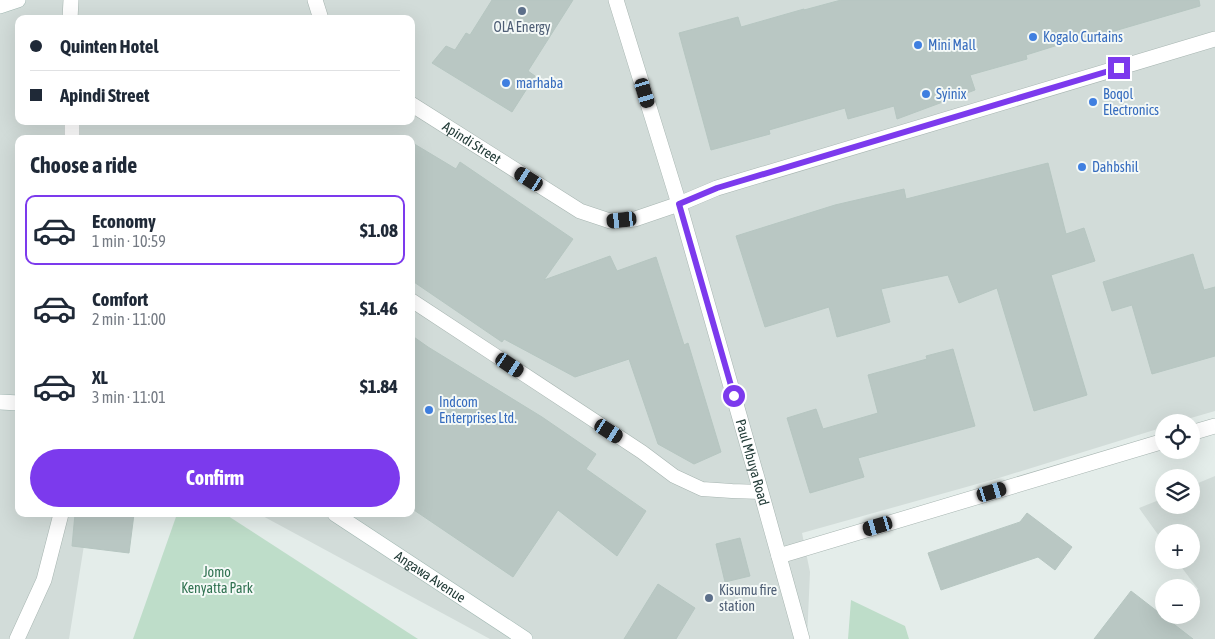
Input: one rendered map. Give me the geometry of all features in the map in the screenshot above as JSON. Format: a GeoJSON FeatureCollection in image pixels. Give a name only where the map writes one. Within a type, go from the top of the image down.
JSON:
{"type":"FeatureCollection","features":[{"type":"Feature","properties":{"kind":"street"},"geometry":{"type":"LineString","coordinates":[[0,6],[18,0]]}},
{"type":"Feature","properties":{"kind":"street"},"geometry":{"type":"LineString","coordinates":[[70,15],[71,0]]}},
{"type":"Feature","properties":{"kind":"street"},"geometry":{"type":"LineString","coordinates":[[315,0],[320,15]]}},
{"type":"Feature","properties":{"kind":"street","name":"Paul Mbuya Road"},"geometry":{"type":"LineString","coordinates":[[616,0],[679,204],[802,639]]}},
{"type":"Feature","properties":{"kind":"street","name":"Apindi Street"},"geometry":{"type":"LineString","coordinates":[[415,107],[580,211],[610,221],[635,219],[679,204],[717,188],[1215,39]]}},
{"type":"Feature","properties":{"kind":"street"},"geometry":{"type":"LineString","coordinates":[[0,402],[15,403]]}},
{"type":"Feature","properties":{"kind":"street"},"geometry":{"type":"LineString","coordinates":[[1200,430],[1215,426]]}},
{"type":"Feature","properties":{"kind":"street"},"geometry":{"type":"LineString","coordinates":[[779,556],[1155,444]]}},
{"type":"Feature","properties":{"kind":"street"},"geometry":{"type":"LineString","coordinates":[[17,639],[44,580],[60,517]]}},
{"type":"Feature","properties":{"kind":"street","name":"Angawa Avenue"},"geometry":{"type":"LineString","coordinates":[[340,517],[525,639]]}},
{"type":"Feature","properties":{"kind":"lane"},"geometry":{"type":"LineString","coordinates":[[415,303],[642,452],[674,476],[702,489],[761,492]]}},
{"type":"Feature","properties":{"kind":"shaded area"},"geometry":{"type":"Polygon","coordinates":[[[0,0],[1215,0],[1215,411],[1200,415],[1155,414],[1155,430],[1002,477],[802,533],[810,572],[807,639],[490,639],[265,517],[415,517],[415,135],[15,135],[15,517],[89,517],[69,639],[0,639],[0,0]]]}},
{"type":"Feature","properties":{"kind":"shaded area"},"geometry":{"type":"Polygon","coordinates":[[[1215,476],[1215,639],[1153,639],[1166,624],[1200,624],[1200,579],[1190,579],[1183,569],[1200,569],[1200,524],[1155,524],[1155,530],[1139,508],[1155,502],[1155,514],[1200,514],[1200,482],[1215,476]]]}},
{"type":"Feature","properties":{"kind":"green space","name":"Jomo Kenyatta Park"},"geometry":{"type":"Polygon","coordinates":[[[176,517],[230,517],[418,639],[133,639],[176,517]]]}},
{"type":"Feature","properties":{"kind":"green space"},"geometry":{"type":"Polygon","coordinates":[[[851,600],[905,626],[909,639],[848,639],[851,600]]]}},
{"type":"Feature","properties":{"kind":"building"},"geometry":{"type":"Polygon","coordinates":[[[492,0],[573,0],[528,71],[535,76],[512,112],[432,63],[446,46],[455,50],[466,33],[470,35],[492,0]]]}},
{"type":"Feature","properties":{"kind":"building"},"geometry":{"type":"Polygon","coordinates":[[[841,0],[1199,0],[1200,6],[1104,34],[1103,31],[1026,55],[1027,59],[970,75],[975,90],[897,119],[894,106],[848,119],[845,108],[769,130],[770,134],[711,150],[679,33],[738,17],[741,27],[841,0]]]}},
{"type":"Feature","properties":{"kind":"building"},"geometry":{"type":"Polygon","coordinates":[[[415,144],[456,169],[460,162],[573,239],[544,280],[610,256],[617,271],[656,257],[684,345],[688,343],[721,452],[694,464],[658,444],[629,359],[575,377],[504,339],[502,342],[415,283],[415,144]]]}},
{"type":"Feature","properties":{"kind":"building"},"geometry":{"type":"Polygon","coordinates":[[[1048,163],[1066,234],[1084,228],[1095,261],[1051,275],[1087,395],[1034,411],[997,288],[959,303],[948,275],[881,289],[890,322],[837,337],[829,307],[765,327],[736,236],[835,205],[904,189],[906,199],[1048,163]]]}},
{"type":"Feature","properties":{"kind":"building"},"geometry":{"type":"Polygon","coordinates":[[[1193,254],[1204,290],[1215,287],[1215,356],[1152,374],[1132,305],[1112,311],[1103,282],[1193,254]]]}},
{"type":"Feature","properties":{"kind":"building"},"geometry":{"type":"Polygon","coordinates":[[[415,338],[542,417],[596,454],[586,469],[646,511],[617,556],[558,510],[513,577],[415,511],[415,338]]]}},
{"type":"Feature","properties":{"kind":"building"},"geometry":{"type":"Polygon","coordinates":[[[953,349],[975,426],[858,458],[864,477],[810,493],[787,418],[816,409],[823,429],[878,413],[868,375],[927,359],[926,356],[953,349]]]}},
{"type":"Feature","properties":{"kind":"building"},"geometry":{"type":"Polygon","coordinates":[[[1027,513],[1072,547],[1055,570],[1038,557],[941,590],[928,553],[1020,522],[1027,513]]]}},
{"type":"Feature","properties":{"kind":"building"},"geometry":{"type":"Polygon","coordinates":[[[75,517],[134,517],[129,553],[72,546],[75,517]]]}},
{"type":"Feature","properties":{"kind":"building"},"geometry":{"type":"Polygon","coordinates":[[[740,538],[750,576],[725,582],[716,544],[740,538]]]}},
{"type":"Feature","properties":{"kind":"building"},"geometry":{"type":"Polygon","coordinates":[[[658,584],[695,608],[676,639],[624,639],[658,584]]]}},
{"type":"Feature","properties":{"kind":"building"},"geometry":{"type":"Polygon","coordinates":[[[1131,591],[1155,610],[1155,624],[1174,624],[1193,639],[1094,639],[1131,591]]]}},
{"type":"Feature","properties":{"kind":"place","name":"OLA Energy"},"geometry":{"type":"Point","coordinates":[522,11]}},
{"type":"Feature","properties":{"kind":"place","name":"Kogalo Curtains"},"geometry":{"type":"Point","coordinates":[1033,37]}},
{"type":"Feature","properties":{"kind":"place","name":"Mini Mall"},"geometry":{"type":"Point","coordinates":[918,45]}},
{"type":"Feature","properties":{"kind":"place","name":"marhaba"},"geometry":{"type":"Point","coordinates":[506,83]}},
{"type":"Feature","properties":{"kind":"place","name":"Syinix"},"geometry":{"type":"Point","coordinates":[926,94]}},
{"type":"Feature","properties":{"kind":"place","name":"Boqol Electronics"},"geometry":{"type":"Point","coordinates":[1093,102]}},
{"type":"Feature","properties":{"kind":"place","name":"Dahbshil"},"geometry":{"type":"Point","coordinates":[1082,167]}},
{"type":"Feature","properties":{"kind":"place","name":"Indcom Enterprises Ltd."},"geometry":{"type":"Point","coordinates":[429,410]}},
{"type":"Feature","properties":{"kind":"place","name":"Kisumu fire station"},"geometry":{"type":"Point","coordinates":[709,598]}},
{"type":"Feature","properties":{"kind":"route"},"geometry":{"type":"LineString","coordinates":[[734,396],[679,204],[717,188],[1119,68]]}}]}
